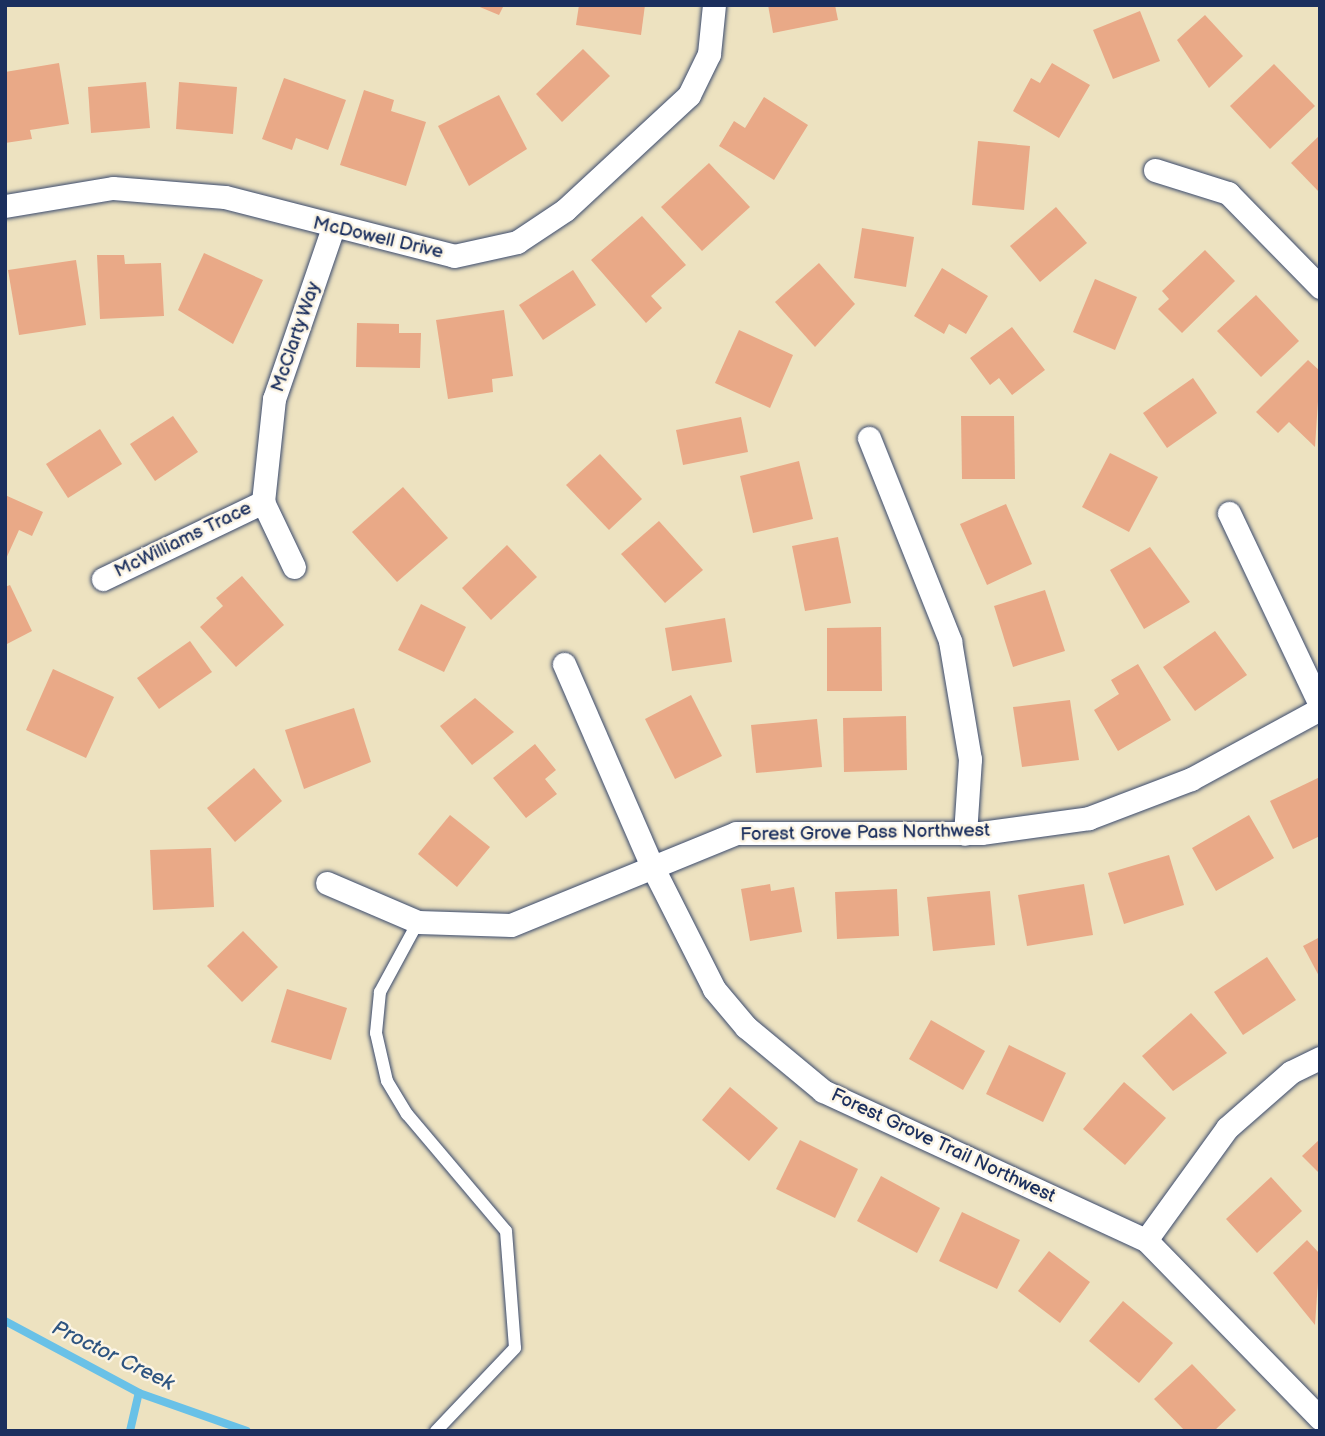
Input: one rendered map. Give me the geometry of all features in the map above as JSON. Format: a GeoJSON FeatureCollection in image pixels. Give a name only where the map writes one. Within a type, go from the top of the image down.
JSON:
{"type":"FeatureCollection","features":[{"type":"Feature","properties":{"kind":"street","name":"McDowell Drive"},"geometry":{"type":"LineString","coordinates":[[5,206],[113,188],[225,197],[332,228],[454,256],[516,242],[565,210],[689,95],[709,54],[714,5]]}},
{"type":"Feature","properties":{"kind":"street"},"geometry":{"type":"LineString","coordinates":[[1155,170],[1228,193],[1320,287]]}},
{"type":"Feature","properties":{"kind":"street","name":"McClarty Way"},"geometry":{"type":"LineString","coordinates":[[263,502],[274,399],[332,228]]}},
{"type":"Feature","properties":{"kind":"street"},"geometry":{"type":"LineString","coordinates":[[869,438],[872,459],[950,641],[970,759],[965,834]]}},
{"type":"Feature","properties":{"kind":"street"},"geometry":{"type":"LineString","coordinates":[[263,502],[293,567]]}},
{"type":"Feature","properties":{"kind":"street","name":"McWilliams Trace"},"geometry":{"type":"LineString","coordinates":[[103,579],[263,502]]}},
{"type":"Feature","properties":{"kind":"street"},"geometry":{"type":"LineString","coordinates":[[1229,513],[1320,707]]}},
{"type":"Feature","properties":{"kind":"street","name":"Forest Grove Trail Northwest"},"geometry":{"type":"LineString","coordinates":[[564,664],[652,866],[714,989],[746,1027],[823,1091],[1146,1240],[1320,1418]]}},
{"type":"Feature","properties":{"kind":"street","name":"Forest Grove Pass Northwest"},"geometry":{"type":"LineString","coordinates":[[327,883],[418,922],[444,928],[511,925],[736,833],[965,834],[1089,818],[1191,779],[1320,707]]}},
{"type":"Feature","properties":{"kind":"street"},"geometry":{"type":"LineString","coordinates":[[1146,1240],[1227,1128],[1290,1072],[1320,1058]]}},
{"type":"Feature","properties":{"kind":"lane"},"geometry":{"type":"LineString","coordinates":[[418,922],[380,992],[376,1033],[387,1081],[407,1114],[506,1231],[515,1348],[436,1431]]}},
{"type":"Feature","properties":{"kind":"building"},"geometry":{"type":"Polygon","coordinates":[[[475,5],[504,5],[499,15],[475,5]]]}},
{"type":"Feature","properties":{"kind":"building"},"geometry":{"type":"Polygon","coordinates":[[[579,5],[645,5],[641,35],[576,25],[579,5]]]}},
{"type":"Feature","properties":{"kind":"building"},"geometry":{"type":"Polygon","coordinates":[[[768,5],[835,5],[838,20],[773,33],[768,5]]]}},
{"type":"Feature","properties":{"kind":"building"},"geometry":{"type":"Polygon","coordinates":[[[1140,11],[1160,61],[1113,79],[1093,30],[1140,11]]]}},
{"type":"Feature","properties":{"kind":"building"},"geometry":{"type":"Polygon","coordinates":[[[1205,15],[1243,56],[1209,88],[1177,40],[1205,15]]]}},
{"type":"Feature","properties":{"kind":"building"},"geometry":{"type":"Polygon","coordinates":[[[583,49],[610,76],[562,122],[536,94],[583,49]]]}},
{"type":"Feature","properties":{"kind":"building"},"geometry":{"type":"Polygon","coordinates":[[[59,63],[69,124],[30,130],[32,139],[5,143],[5,72],[59,63]]]}},
{"type":"Feature","properties":{"kind":"building"},"geometry":{"type":"Polygon","coordinates":[[[1052,63],[1090,85],[1059,138],[1013,111],[1031,78],[1040,83],[1052,63]]]}},
{"type":"Feature","properties":{"kind":"building"},"geometry":{"type":"Polygon","coordinates":[[[1274,64],[1315,106],[1270,149],[1230,106],[1274,64]]]}},
{"type":"Feature","properties":{"kind":"building"},"geometry":{"type":"Polygon","coordinates":[[[284,78],[346,100],[328,150],[296,138],[292,150],[262,139],[284,78]]]}},
{"type":"Feature","properties":{"kind":"building"},"geometry":{"type":"Polygon","coordinates":[[[146,82],[150,128],[91,133],[88,87],[146,82]]]}},
{"type":"Feature","properties":{"kind":"building"},"geometry":{"type":"Polygon","coordinates":[[[179,82],[237,87],[233,134],[176,129],[179,82]]]}},
{"type":"Feature","properties":{"kind":"building"},"geometry":{"type":"Polygon","coordinates":[[[364,90],[394,100],[391,111],[426,122],[406,186],[340,165],[364,90]]]}},
{"type":"Feature","properties":{"kind":"building"},"geometry":{"type":"Polygon","coordinates":[[[499,95],[527,149],[469,186],[438,126],[499,95]]]}},
{"type":"Feature","properties":{"kind":"building"},"geometry":{"type":"Polygon","coordinates":[[[764,97],[808,125],[774,180],[719,146],[734,121],[745,128],[764,97]]]}},
{"type":"Feature","properties":{"kind":"building"},"geometry":{"type":"Polygon","coordinates":[[[1320,135],[1320,193],[1291,163],[1320,135]]]}},
{"type":"Feature","properties":{"kind":"building"},"geometry":{"type":"Polygon","coordinates":[[[978,141],[1030,146],[1024,210],[972,205],[978,141]]]}},
{"type":"Feature","properties":{"kind":"building"},"geometry":{"type":"Polygon","coordinates":[[[709,163],[750,207],[702,251],[661,207],[709,163]]]}},
{"type":"Feature","properties":{"kind":"building"},"geometry":{"type":"Polygon","coordinates":[[[1056,207],[1087,243],[1040,282],[1010,246],[1056,207]]]}},
{"type":"Feature","properties":{"kind":"building"},"geometry":{"type":"Polygon","coordinates":[[[642,216],[686,265],[651,296],[662,308],[646,323],[591,260],[642,216]]]}},
{"type":"Feature","properties":{"kind":"building"},"geometry":{"type":"Polygon","coordinates":[[[862,228],[914,237],[906,287],[854,278],[862,228]]]}},
{"type":"Feature","properties":{"kind":"building"},"geometry":{"type":"Polygon","coordinates":[[[1205,250],[1235,281],[1182,333],[1158,309],[1169,299],[1162,291],[1205,250]]]}},
{"type":"Feature","properties":{"kind":"building"},"geometry":{"type":"Polygon","coordinates":[[[204,253],[263,280],[233,344],[178,310],[204,253]]]}},
{"type":"Feature","properties":{"kind":"building"},"geometry":{"type":"Polygon","coordinates":[[[97,255],[124,255],[125,264],[161,263],[164,316],[100,319],[97,255]]]}},
{"type":"Feature","properties":{"kind":"building"},"geometry":{"type":"Polygon","coordinates":[[[76,260],[86,325],[19,335],[8,270],[76,260]]]}},
{"type":"Feature","properties":{"kind":"building"},"geometry":{"type":"Polygon","coordinates":[[[819,263],[855,304],[815,347],[775,302],[819,263]]]}},
{"type":"Feature","properties":{"kind":"building"},"geometry":{"type":"Polygon","coordinates":[[[942,268],[988,296],[966,334],[949,324],[944,334],[914,316],[942,268]]]}},
{"type":"Feature","properties":{"kind":"building"},"geometry":{"type":"Polygon","coordinates":[[[573,270],[596,305],[543,340],[519,305],[573,270]]]}},
{"type":"Feature","properties":{"kind":"building"},"geometry":{"type":"Polygon","coordinates":[[[1095,279],[1137,297],[1115,350],[1073,332],[1095,279]]]}},
{"type":"Feature","properties":{"kind":"building"},"geometry":{"type":"Polygon","coordinates":[[[1256,295],[1299,341],[1261,377],[1217,331],[1256,295]]]}},
{"type":"Feature","properties":{"kind":"building"},"geometry":{"type":"Polygon","coordinates":[[[504,310],[513,376],[492,379],[493,392],[448,399],[436,320],[504,310]]]}},
{"type":"Feature","properties":{"kind":"building"},"geometry":{"type":"Polygon","coordinates":[[[357,323],[399,324],[399,333],[421,333],[420,368],[356,367],[357,323]]]}},
{"type":"Feature","properties":{"kind":"building"},"geometry":{"type":"Polygon","coordinates":[[[1012,327],[1045,370],[1012,395],[999,378],[990,385],[970,358],[1012,327]]]}},
{"type":"Feature","properties":{"kind":"building"},"geometry":{"type":"Polygon","coordinates":[[[739,330],[793,355],[770,408],[715,383],[739,330]]]}},
{"type":"Feature","properties":{"kind":"building"},"geometry":{"type":"Polygon","coordinates":[[[1308,360],[1320,371],[1315,447],[1289,422],[1278,433],[1256,412],[1308,360]]]}},
{"type":"Feature","properties":{"kind":"building"},"geometry":{"type":"Polygon","coordinates":[[[1193,378],[1217,413],[1167,448],[1143,413],[1193,378]]]}},
{"type":"Feature","properties":{"kind":"building"},"geometry":{"type":"Polygon","coordinates":[[[173,416],[198,452],[155,481],[130,444],[173,416]]]}},
{"type":"Feature","properties":{"kind":"building"},"geometry":{"type":"Polygon","coordinates":[[[961,416],[1014,416],[1015,479],[962,479],[961,416]]]}},
{"type":"Feature","properties":{"kind":"building"},"geometry":{"type":"Polygon","coordinates":[[[741,417],[748,452],[683,465],[676,430],[741,417]]]}},
{"type":"Feature","properties":{"kind":"building"},"geometry":{"type":"Polygon","coordinates":[[[100,429],[122,464],[68,498],[46,464],[100,429]]]}},
{"type":"Feature","properties":{"kind":"building"},"geometry":{"type":"Polygon","coordinates":[[[1110,453],[1158,477],[1129,532],[1082,507],[1110,453]]]}},
{"type":"Feature","properties":{"kind":"building"},"geometry":{"type":"Polygon","coordinates":[[[600,454],[642,499],[609,530],[566,485],[600,454]]]}},
{"type":"Feature","properties":{"kind":"building"},"geometry":{"type":"Polygon","coordinates":[[[799,461],[813,519],[753,533],[740,476],[799,461]]]}},
{"type":"Feature","properties":{"kind":"building"},"geometry":{"type":"Polygon","coordinates":[[[403,487],[448,538],[397,582],[352,532],[403,487]]]}},
{"type":"Feature","properties":{"kind":"building"},"geometry":{"type":"Polygon","coordinates":[[[5,495],[43,512],[32,536],[19,530],[5,561],[5,495]]]}},
{"type":"Feature","properties":{"kind":"building"},"geometry":{"type":"Polygon","coordinates":[[[1006,504],[1032,564],[987,585],[960,524],[1006,504]]]}},
{"type":"Feature","properties":{"kind":"building"},"geometry":{"type":"Polygon","coordinates":[[[659,521],[703,570],[665,603],[621,554],[659,521]]]}},
{"type":"Feature","properties":{"kind":"building"},"geometry":{"type":"Polygon","coordinates":[[[838,537],[851,603],[805,611],[792,546],[838,537]]]}},
{"type":"Feature","properties":{"kind":"building"},"geometry":{"type":"Polygon","coordinates":[[[507,545],[537,577],[491,620],[462,588],[507,545]]]}},
{"type":"Feature","properties":{"kind":"building"},"geometry":{"type":"Polygon","coordinates":[[[1150,547],[1190,602],[1144,629],[1110,570],[1150,547]]]}},
{"type":"Feature","properties":{"kind":"building"},"geometry":{"type":"Polygon","coordinates":[[[242,576],[284,625],[236,667],[200,627],[223,606],[216,598],[242,576]]]}},
{"type":"Feature","properties":{"kind":"building"},"geometry":{"type":"Polygon","coordinates":[[[10,585],[32,631],[5,645],[5,587],[10,585]]]}},
{"type":"Feature","properties":{"kind":"building"},"geometry":{"type":"Polygon","coordinates":[[[1045,590],[1065,651],[1013,667],[994,606],[1045,590]]]}},
{"type":"Feature","properties":{"kind":"building"},"geometry":{"type":"Polygon","coordinates":[[[421,604],[466,627],[444,672],[398,650],[421,604]]]}},
{"type":"Feature","properties":{"kind":"building"},"geometry":{"type":"Polygon","coordinates":[[[725,618],[732,662],[672,671],[665,628],[725,618]]]}},
{"type":"Feature","properties":{"kind":"building"},"geometry":{"type":"Polygon","coordinates":[[[881,627],[882,691],[827,691],[827,628],[881,627]]]}},
{"type":"Feature","properties":{"kind":"building"},"geometry":{"type":"Polygon","coordinates":[[[1215,631],[1247,675],[1195,711],[1163,667],[1215,631]]]}},
{"type":"Feature","properties":{"kind":"building"},"geometry":{"type":"Polygon","coordinates":[[[190,641],[212,672],[159,709],[137,678],[190,641]]]}},
{"type":"Feature","properties":{"kind":"building"},"geometry":{"type":"Polygon","coordinates":[[[1138,664],[1171,720],[1118,751],[1094,710],[1119,694],[1111,680],[1138,664]]]}},
{"type":"Feature","properties":{"kind":"building"},"geometry":{"type":"Polygon","coordinates":[[[53,669],[114,697],[86,758],[26,730],[53,669]]]}},
{"type":"Feature","properties":{"kind":"building"},"geometry":{"type":"Polygon","coordinates":[[[691,695],[722,756],[675,779],[645,719],[691,695]]]}},
{"type":"Feature","properties":{"kind":"building"},"geometry":{"type":"Polygon","coordinates":[[[475,698],[514,732],[472,765],[440,726],[475,698]]]}},
{"type":"Feature","properties":{"kind":"building"},"geometry":{"type":"Polygon","coordinates":[[[1070,700],[1079,760],[1022,767],[1013,707],[1070,700]]]}},
{"type":"Feature","properties":{"kind":"building"},"geometry":{"type":"Polygon","coordinates":[[[354,708],[371,762],[304,789],[285,730],[354,708]]]}},
{"type":"Feature","properties":{"kind":"building"},"geometry":{"type":"Polygon","coordinates":[[[906,716],[907,770],[844,772],[843,718],[906,716]]]}},
{"type":"Feature","properties":{"kind":"building"},"geometry":{"type":"Polygon","coordinates":[[[817,719],[822,767],[756,773],[751,725],[817,719]]]}},
{"type":"Feature","properties":{"kind":"building"},"geometry":{"type":"Polygon","coordinates":[[[535,744],[556,770],[545,779],[557,794],[526,818],[493,778],[535,744]]]}},
{"type":"Feature","properties":{"kind":"building"},"geometry":{"type":"Polygon","coordinates":[[[254,768],[282,801],[235,842],[207,808],[254,768]]]}},
{"type":"Feature","properties":{"kind":"building"},"geometry":{"type":"Polygon","coordinates":[[[1320,777],[1320,836],[1293,849],[1270,801],[1320,777]]]}},
{"type":"Feature","properties":{"kind":"building"},"geometry":{"type":"Polygon","coordinates":[[[450,815],[490,847],[457,887],[418,854],[450,815]]]}},
{"type":"Feature","properties":{"kind":"building"},"geometry":{"type":"Polygon","coordinates":[[[1249,815],[1274,858],[1216,891],[1192,848],[1249,815]]]}},
{"type":"Feature","properties":{"kind":"building"},"geometry":{"type":"Polygon","coordinates":[[[211,848],[214,907],[153,910],[150,850],[211,848]]]}},
{"type":"Feature","properties":{"kind":"building"},"geometry":{"type":"Polygon","coordinates":[[[1169,855],[1184,905],[1124,924],[1108,873],[1169,855]]]}},
{"type":"Feature","properties":{"kind":"building"},"geometry":{"type":"Polygon","coordinates":[[[770,884],[771,891],[794,887],[802,932],[750,941],[741,889],[770,884]]]}},
{"type":"Feature","properties":{"kind":"building"},"geometry":{"type":"Polygon","coordinates":[[[1084,884],[1093,935],[1027,946],[1018,895],[1084,884]]]}},
{"type":"Feature","properties":{"kind":"building"},"geometry":{"type":"Polygon","coordinates":[[[897,889],[899,936],[837,939],[835,892],[897,889]]]}},
{"type":"Feature","properties":{"kind":"building"},"geometry":{"type":"Polygon","coordinates":[[[990,891],[995,945],[933,951],[927,897],[990,891]]]}},
{"type":"Feature","properties":{"kind":"building"},"geometry":{"type":"Polygon","coordinates":[[[243,931],[278,967],[242,1002],[207,966],[243,931]]]}},
{"type":"Feature","properties":{"kind":"building"},"geometry":{"type":"Polygon","coordinates":[[[1320,937],[1320,978],[1303,946],[1320,937]]]}},
{"type":"Feature","properties":{"kind":"building"},"geometry":{"type":"Polygon","coordinates":[[[1267,957],[1296,1000],[1243,1035],[1214,992],[1267,957]]]}},
{"type":"Feature","properties":{"kind":"building"},"geometry":{"type":"Polygon","coordinates":[[[287,989],[347,1008],[331,1060],[271,1042],[287,989]]]}},
{"type":"Feature","properties":{"kind":"building"},"geometry":{"type":"Polygon","coordinates":[[[1191,1013],[1227,1053],[1173,1091],[1142,1056],[1191,1013]]]}},
{"type":"Feature","properties":{"kind":"building"},"geometry":{"type":"Polygon","coordinates":[[[931,1020],[985,1051],[963,1090],[909,1059],[931,1020]]]}},
{"type":"Feature","properties":{"kind":"building"},"geometry":{"type":"Polygon","coordinates":[[[1009,1045],[1066,1073],[1043,1122],[986,1094],[1009,1045]]]}},
{"type":"Feature","properties":{"kind":"building"},"geometry":{"type":"Polygon","coordinates":[[[1124,1082],[1166,1118],[1125,1165],[1083,1129],[1124,1082]]]}},
{"type":"Feature","properties":{"kind":"building"},"geometry":{"type":"Polygon","coordinates":[[[730,1087],[778,1128],[749,1161],[702,1120],[730,1087]]]}},
{"type":"Feature","properties":{"kind":"building"},"geometry":{"type":"Polygon","coordinates":[[[1320,1139],[1320,1174],[1302,1156],[1320,1139]]]}},
{"type":"Feature","properties":{"kind":"building"},"geometry":{"type":"Polygon","coordinates":[[[800,1140],[858,1169],[835,1218],[776,1189],[800,1140]]]}},
{"type":"Feature","properties":{"kind":"building"},"geometry":{"type":"Polygon","coordinates":[[[881,1176],[940,1208],[917,1253],[857,1221],[881,1176]]]}},
{"type":"Feature","properties":{"kind":"building"},"geometry":{"type":"Polygon","coordinates":[[[1271,1177],[1302,1211],[1257,1253],[1226,1219],[1271,1177]]]}},
{"type":"Feature","properties":{"kind":"building"},"geometry":{"type":"Polygon","coordinates":[[[962,1212],[1020,1240],[997,1289],[939,1261],[962,1212]]]}},
{"type":"Feature","properties":{"kind":"building"},"geometry":{"type":"Polygon","coordinates":[[[1307,1240],[1320,1254],[1315,1325],[1273,1273],[1307,1240]]]}},
{"type":"Feature","properties":{"kind":"building"},"geometry":{"type":"Polygon","coordinates":[[[1049,1251],[1090,1282],[1060,1323],[1018,1291],[1049,1251]]]}},
{"type":"Feature","properties":{"kind":"building"},"geometry":{"type":"Polygon","coordinates":[[[1123,1301],[1173,1343],[1139,1383],[1089,1341],[1123,1301]]]}},
{"type":"Feature","properties":{"kind":"building"},"geometry":{"type":"Polygon","coordinates":[[[1192,1364],[1236,1410],[1214,1431],[1185,1431],[1154,1399],[1192,1364]]]}},
{"type":"Feature","properties":{"kind":"waterway","name":"Proctor Creek"},"geometry":{"type":"LineString","coordinates":[[5,1321],[139,1393],[247,1431]]}},
{"type":"Feature","properties":{"kind":"waterway"},"geometry":{"type":"LineString","coordinates":[[130,1431],[139,1393]]}}]}
